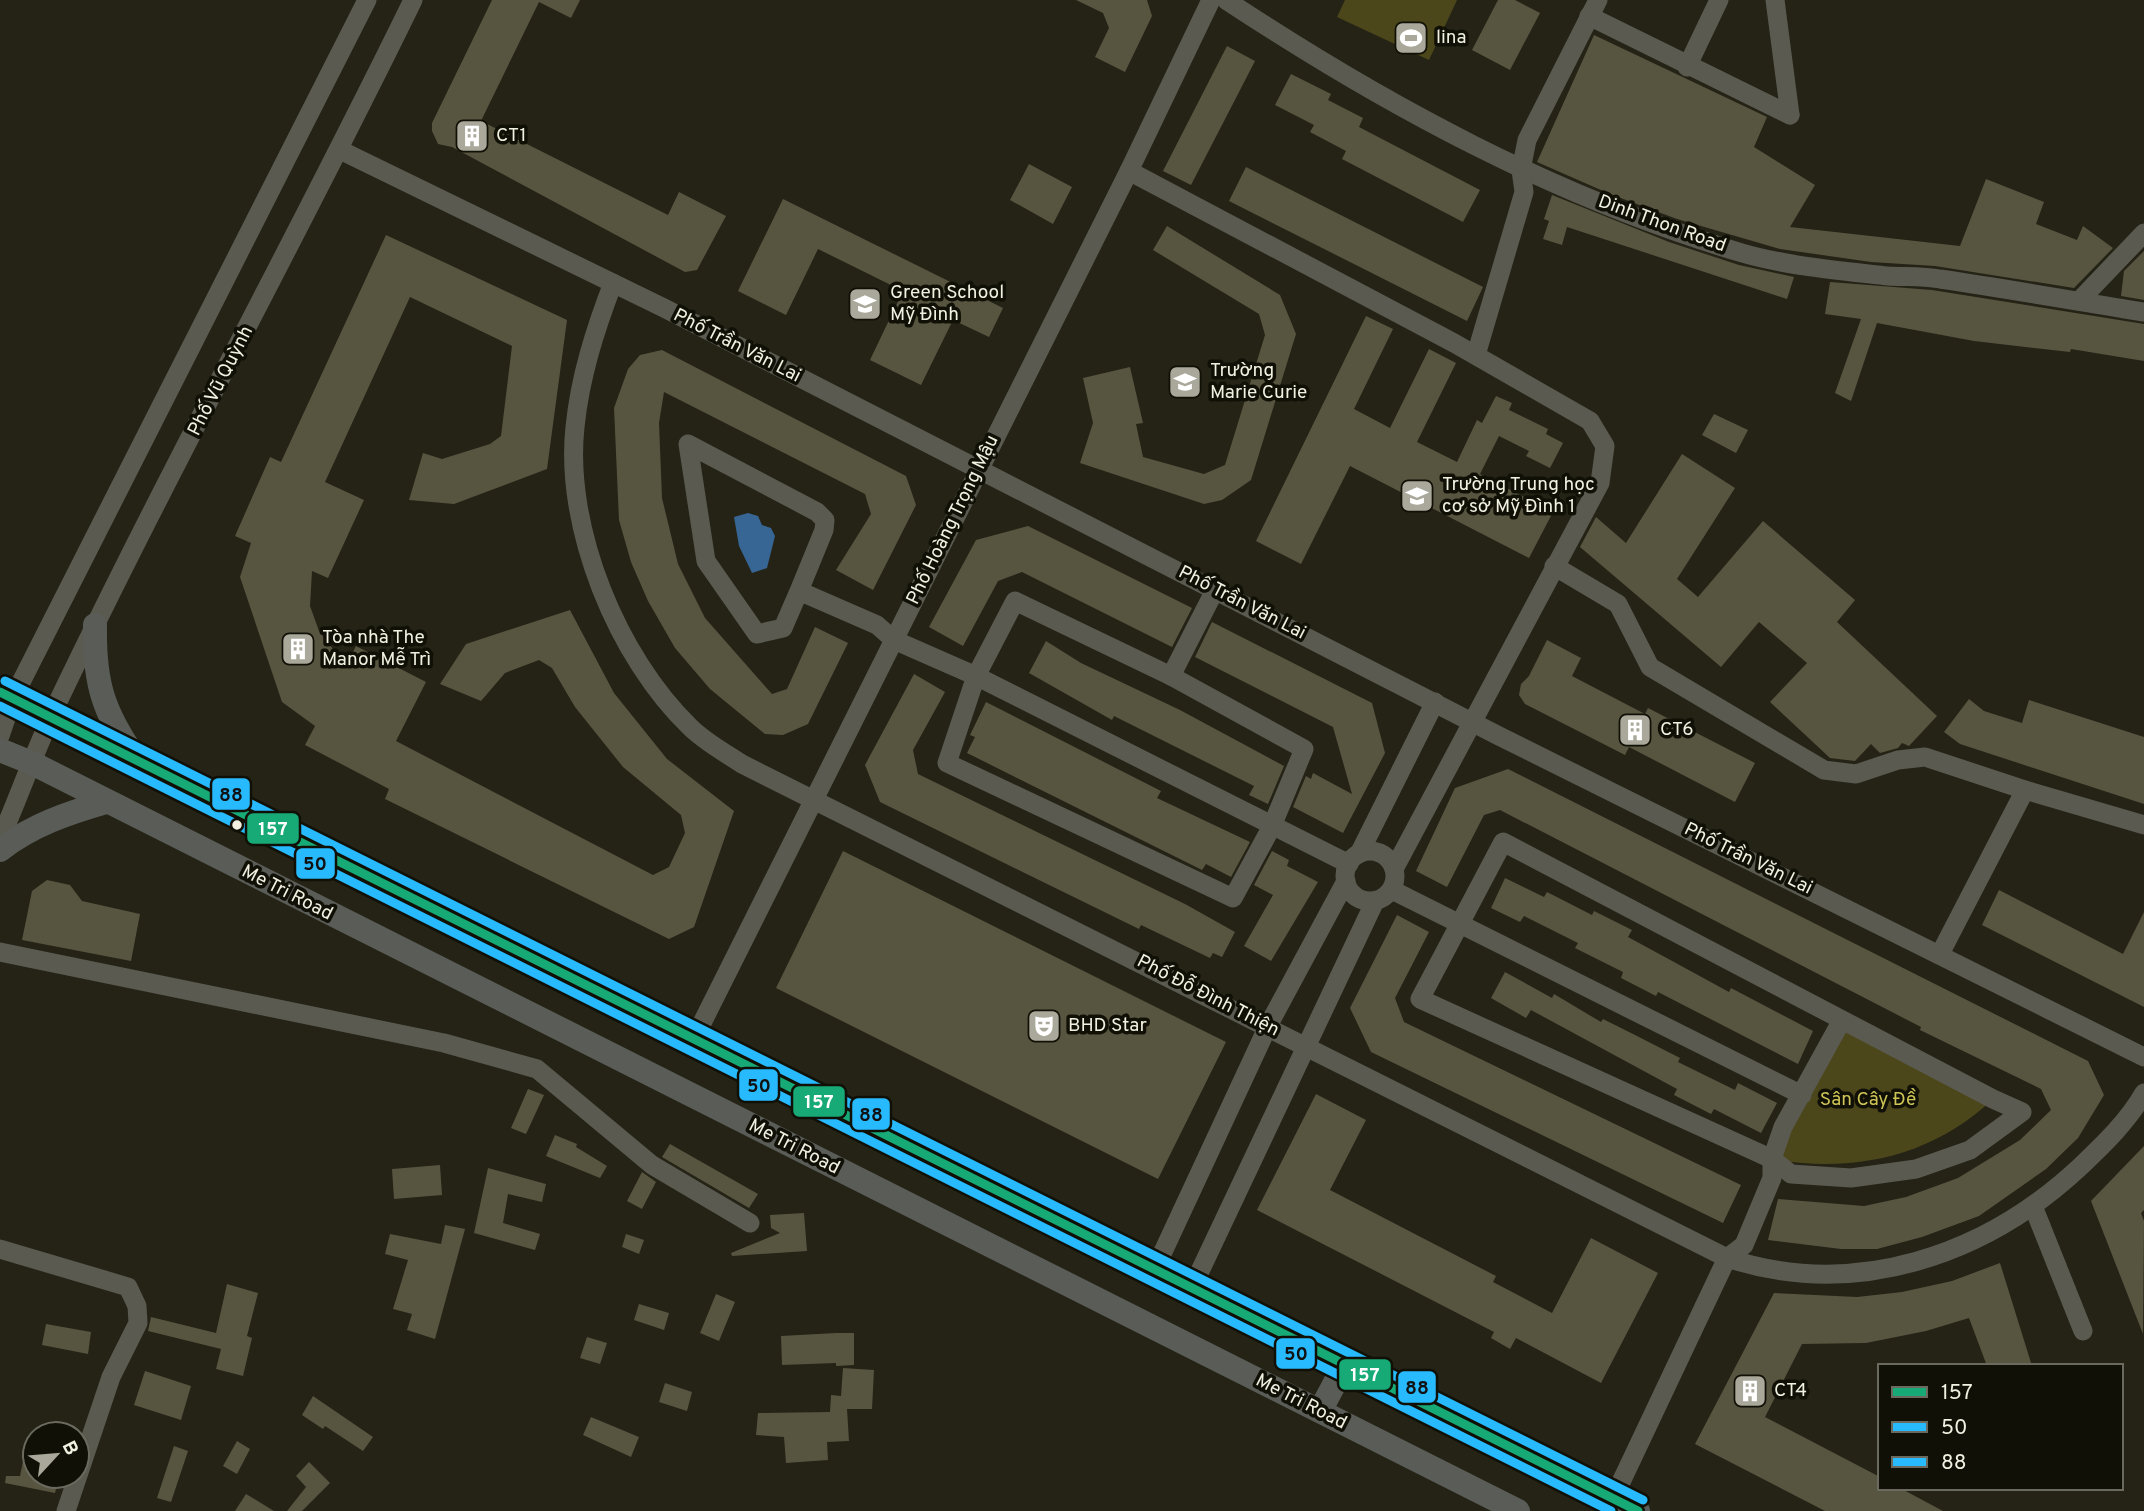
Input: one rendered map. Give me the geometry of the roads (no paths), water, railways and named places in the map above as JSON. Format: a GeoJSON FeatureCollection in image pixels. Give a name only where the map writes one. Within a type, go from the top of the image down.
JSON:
{"type":"FeatureCollection","features":[{"type":"Feature","properties":{"kind":"main road"},"geometry":{"type":"LineString","coordinates":[[95,625],[95,676],[107,712],[138,762]]}},
{"type":"Feature","properties":{"kind":"main road"},"geometry":{"type":"LineString","coordinates":[[6,695],[1639,1511]]}},
{"type":"Feature","properties":{"kind":"main road","name":"Me Tri Road"},"geometry":{"type":"LineString","coordinates":[[0,750],[32,763],[1518,1511]]}},
{"type":"Feature","properties":{"kind":"main road"},"geometry":{"type":"LineString","coordinates":[[0,850],[21,833],[44,822],[106,802]]}},
{"type":"Feature","properties":{"kind":"main road"},"geometry":{"type":"LineString","coordinates":[[1320,1411],[1345,1364]]}},
{"type":"Feature","properties":{"kind":"street"},"geometry":{"type":"LineString","coordinates":[[0,736],[6,695],[367,0]]}},
{"type":"Feature","properties":{"kind":"street","name":"Phố Vũ Quỳnh"},"geometry":{"type":"LineString","coordinates":[[0,839],[51,718],[95,625],[340,150],[413,0]]}},
{"type":"Feature","properties":{"kind":"street","name":"Phố Hoàng Trọng Mậu"},"geometry":{"type":"LineString","coordinates":[[694,1039],[1129,171],[1210,0]]}},
{"type":"Feature","properties":{"kind":"street","name":"Dinh Thon Road"},"geometry":{"type":"LineString","coordinates":[[1226,0],[1290,42],[1521,170],[1659,225],[1743,253],[1886,276],[1939,279],[2144,312]]}},
{"type":"Feature","properties":{"kind":"street"},"geometry":{"type":"LineString","coordinates":[[1687,67],[1719,0]]}},
{"type":"Feature","properties":{"kind":"street"},"geometry":{"type":"LineString","coordinates":[[1476,355],[1524,192],[1521,170],[1527,140],[1594,8],[1687,67],[1790,115],[1775,0]]}},
{"type":"Feature","properties":{"kind":"street","name":"Phố Trần Văn Lai"},"geometry":{"type":"LineString","coordinates":[[340,150],[613,283],[1472,721],[2144,1057]]}},
{"type":"Feature","properties":{"kind":"street"},"geometry":{"type":"LineString","coordinates":[[1129,171],[1476,355],[1590,421],[1605,446],[1600,483],[1394,869],[1392,890]]}},
{"type":"Feature","properties":{"kind":"street"},"geometry":{"type":"LineString","coordinates":[[2079,301],[2144,233]]}},
{"type":"Feature","properties":{"kind":"street","name":"Phố Đỗ Đình Thiện"},"geometry":{"type":"LineString","coordinates":[[613,283],[586,363],[575,443],[578,503],[610,607],[639,665],[692,729],[742,764],[1727,1258],[1761,1269],[1791,1273],[1876,1272],[1962,1247],[2033,1206],[2097,1150],[2144,1093]]}},
{"type":"Feature","properties":{"kind":"street"},"geometry":{"type":"LineString","coordinates":[[688,444],[817,512],[825,520],[824,530],[799,591],[783,628],[757,634],[706,561],[688,444]]}},
{"type":"Feature","properties":{"kind":"street"},"geometry":{"type":"LineString","coordinates":[[1554,566],[1618,604],[1650,667],[1824,770],[1856,774],[1898,760],[1925,757],[2144,825]]}},
{"type":"Feature","properties":{"kind":"street"},"geometry":{"type":"LineString","coordinates":[[1171,676],[1215,590]]}},
{"type":"Feature","properties":{"kind":"street"},"geometry":{"type":"LineString","coordinates":[[799,591],[877,625],[894,640],[976,676],[1351,866]]}},
{"type":"Feature","properties":{"kind":"street"},"geometry":{"type":"LineString","coordinates":[[1015,601],[1171,676],[1304,749],[1272,826],[1233,898],[947,763],[976,676],[1015,601]]}},
{"type":"Feature","properties":{"kind":"street"},"geometry":{"type":"LineString","coordinates":[[1155,1269],[1268,1026],[1435,702]]}},
{"type":"Feature","properties":{"kind":"street"},"geometry":{"type":"LineString","coordinates":[[1940,954],[2025,790]]}},
{"type":"Feature","properties":{"kind":"street"},"geometry":{"type":"LineString","coordinates":[[1503,842],[1842,1020],[2022,1112],[1970,1150],[1916,1169],[1851,1178],[1791,1174],[1772,1159],[1420,999],[1503,842]]}},
{"type":"Feature","properties":{"kind":"street"},"geometry":{"type":"LineString","coordinates":[[1351,866],[1366,851],[1382,854],[1394,869]]}},
{"type":"Feature","properties":{"kind":"street"},"geometry":{"type":"LineString","coordinates":[[1351,866],[1354,896],[1375,901]]}},
{"type":"Feature","properties":{"kind":"street"},"geometry":{"type":"LineString","coordinates":[[1192,1288],[1375,901],[1392,890]]}},
{"type":"Feature","properties":{"kind":"street"},"geometry":{"type":"LineString","coordinates":[[1392,890],[1802,1095]]}},
{"type":"Feature","properties":{"kind":"street"},"geometry":{"type":"LineString","coordinates":[[0,952],[444,1042],[537,1069],[652,1165],[750,1223]]}},
{"type":"Feature","properties":{"kind":"street"},"geometry":{"type":"LineString","coordinates":[[1613,1499],[1727,1258],[1744,1245],[1755,1223],[1773,1178],[1772,1159],[1783,1127],[1842,1020]]}},
{"type":"Feature","properties":{"kind":"street"},"geometry":{"type":"LineString","coordinates":[[2033,1206],[2083,1331]]}},
{"type":"Feature","properties":{"kind":"street"},"geometry":{"type":"LineString","coordinates":[[0,1250],[128,1287],[137,1306],[138,1322],[111,1377],[65,1511]]}},
{"type":"Feature","properties":{"kind":"water"},"geometry":{"type":"Polygon","coordinates":[[[748,513],[758,516],[762,525],[771,528],[775,536],[767,568],[752,573],[739,546],[734,517],[748,513]]]}},
{"type":"Feature","properties":{"kind":"place","name":"lina"},"geometry":{"type":"Point","coordinates":[1411,38]}},
{"type":"Feature","properties":{"kind":"place","name":"CT1"},"geometry":{"type":"Point","coordinates":[472,136]}},
{"type":"Feature","properties":{"kind":"place","name":"Green School Mỹ Đình"},"geometry":{"type":"Point","coordinates":[865,304]}},
{"type":"Feature","properties":{"kind":"place","name":"Trường Marie Curie"},"geometry":{"type":"Point","coordinates":[1185,382]}},
{"type":"Feature","properties":{"kind":"place","name":"Trường Trung học cơ sở Mỹ Đình 1"},"geometry":{"type":"Point","coordinates":[1417,496]}},
{"type":"Feature","properties":{"kind":"place","name":"Tòa nhà The Manor Mễ Trì"},"geometry":{"type":"Point","coordinates":[298,649]}},
{"type":"Feature","properties":{"kind":"place","name":"CT6"},"geometry":{"type":"Point","coordinates":[1635,730]}},
{"type":"Feature","properties":{"kind":"place","name":"BHD Star"},"geometry":{"type":"Point","coordinates":[1044,1026]}},
{"type":"Feature","properties":{"kind":"place","name":"CT4"},"geometry":{"type":"Point","coordinates":[1750,1391]}},
{"type":"Feature","properties":{"kind":"park label","name":"Sân Cây Đề"},"geometry":{"type":"Point","coordinates":[1868,1100]}}]}
